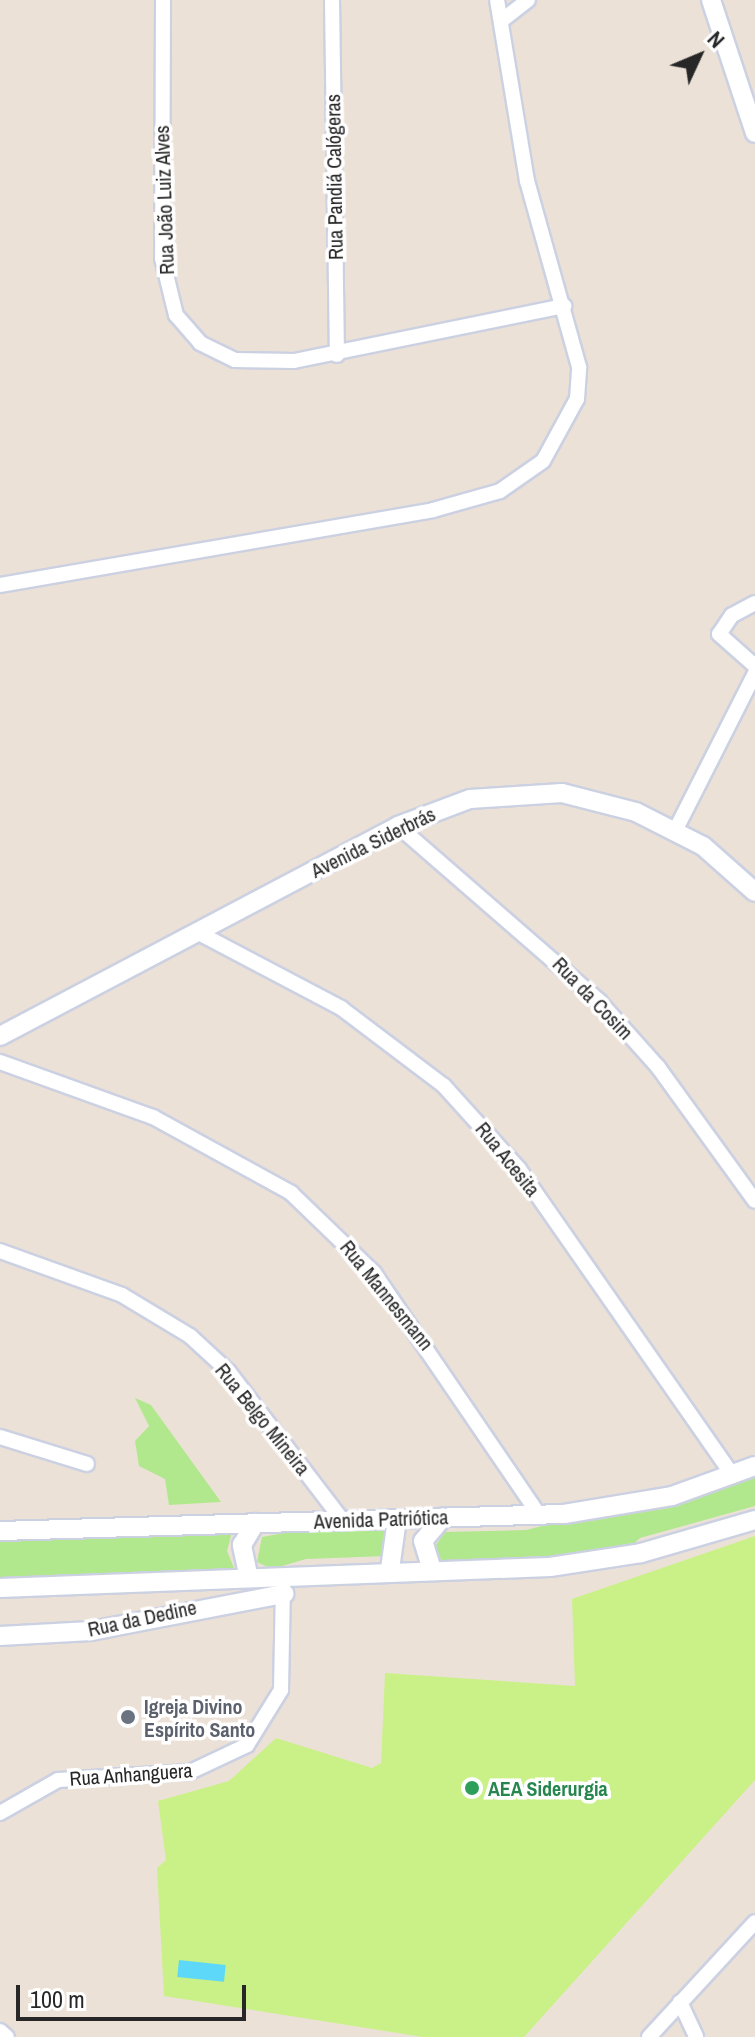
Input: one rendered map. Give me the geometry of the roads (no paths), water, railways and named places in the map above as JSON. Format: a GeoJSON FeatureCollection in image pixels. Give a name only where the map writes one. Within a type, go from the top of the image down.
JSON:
{"type":"FeatureCollection","features":[{"type":"Feature","properties":{"kind":"main road"},"geometry":{"type":"LineString","coordinates":[[711,0],[755,133]]}},
{"type":"Feature","properties":{"kind":"main road","name":"Avenida Siderbrás"},"geometry":{"type":"LineString","coordinates":[[0,1036],[398,826],[470,799],[527,793],[598,800],[676,829],[755,892]]}},
{"type":"Feature","properties":{"kind":"main road","name":"Avenida Patriótica"},"geometry":{"type":"LineString","coordinates":[[0,1531],[540,1516],[672,1496],[755,1466]]}},
{"type":"Feature","properties":{"kind":"main road"},"geometry":{"type":"LineString","coordinates":[[432,1570],[423,1541],[443,1517]]}},
{"type":"Feature","properties":{"kind":"main road"},"geometry":{"type":"LineString","coordinates":[[390,1569],[397,1519]]}},
{"type":"Feature","properties":{"kind":"main road"},"geometry":{"type":"LineString","coordinates":[[0,1588],[248,1574],[432,1570],[587,1562],[755,1520]]}},
{"type":"Feature","properties":{"kind":"main road"},"geometry":{"type":"LineString","coordinates":[[248,1574],[242,1545],[255,1523]]}},
{"type":"Feature","properties":{"kind":"main road","name":"Rua da Dedine"},"geometry":{"type":"LineString","coordinates":[[0,1636],[91,1631],[284,1594]]}},
{"type":"Feature","properties":{"kind":"street","name":"Rua João Luiz Alves"},"geometry":{"type":"LineString","coordinates":[[163,0],[162,258],[176,315],[200,343],[235,360],[337,355],[564,306]]}},
{"type":"Feature","properties":{"kind":"street","name":"Rua Pandiá Calógeras"},"geometry":{"type":"LineString","coordinates":[[332,0],[337,355]]}},
{"type":"Feature","properties":{"kind":"street"},"geometry":{"type":"LineString","coordinates":[[0,585],[433,510],[500,491],[543,461],[577,399],[579,367],[517,134],[505,18],[497,0]]}},
{"type":"Feature","properties":{"kind":"street"},"geometry":{"type":"LineString","coordinates":[[505,18],[528,0]]}},
{"type":"Feature","properties":{"kind":"street"},"geometry":{"type":"LineString","coordinates":[[755,603],[732,615],[719,634],[755,666]]}},
{"type":"Feature","properties":{"kind":"street"},"geometry":{"type":"LineString","coordinates":[[676,829],[755,673]]}},
{"type":"Feature","properties":{"kind":"street","name":"Rua da Cosim"},"geometry":{"type":"LineString","coordinates":[[398,826],[503,910],[599,1001],[658,1067],[755,1201]]}},
{"type":"Feature","properties":{"kind":"street","name":"Rua Acesita"},"geometry":{"type":"LineString","coordinates":[[197,932],[341,1008],[444,1086],[519,1169],[733,1476]]}},
{"type":"Feature","properties":{"kind":"street","name":"Rua Mannesmann"},"geometry":{"type":"LineString","coordinates":[[0,1062],[153,1117],[291,1193],[374,1273],[540,1516]]}},
{"type":"Feature","properties":{"kind":"street","name":"Rua Belgo Mineira"},"geometry":{"type":"LineString","coordinates":[[0,1251],[122,1295],[190,1336],[229,1372],[342,1520]]}},
{"type":"Feature","properties":{"kind":"street"},"geometry":{"type":"LineString","coordinates":[[0,1437],[87,1464]]}},
{"type":"Feature","properties":{"kind":"street","name":"Rua Anhanguera"},"geometry":{"type":"LineString","coordinates":[[0,1813],[58,1780],[190,1772],[232,1756],[261,1730],[281,1690],[282,1575]]}},
{"type":"Feature","properties":{"kind":"street"},"geometry":{"type":"LineString","coordinates":[[649,2037],[755,1922]]}},
{"type":"Feature","properties":{"kind":"street"},"geometry":{"type":"LineString","coordinates":[[680,2002],[696,2037]]}},
{"type":"Feature","properties":{"kind":"street"},"geometry":{"type":"LineString","coordinates":[[0,2031],[7,2037]]}},
{"type":"Feature","properties":{"kind":"water"},"geometry":{"type":"Polygon","coordinates":[[[179,1960],[226,1965],[224,1982],[177,1977],[179,1960]]]}},
{"type":"Feature","properties":{"kind":"place","name":"Igreja Divino Espírito Santo"},"geometry":{"type":"Point","coordinates":[128,1717]}},
{"type":"Feature","properties":{"kind":"place","name":"AEA Siderurgia"},"geometry":{"type":"Point","coordinates":[472,1788]}}]}
